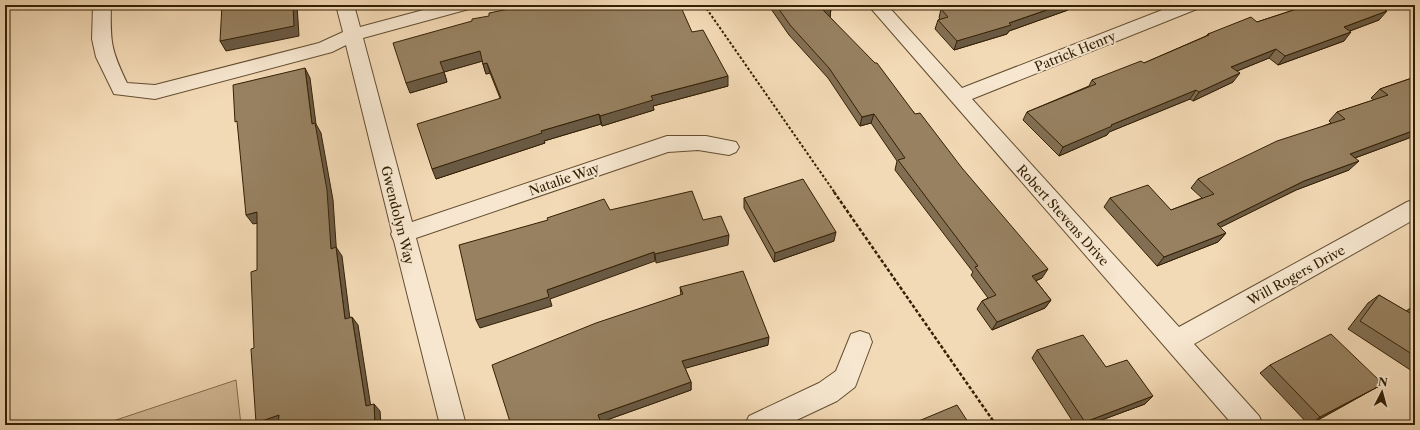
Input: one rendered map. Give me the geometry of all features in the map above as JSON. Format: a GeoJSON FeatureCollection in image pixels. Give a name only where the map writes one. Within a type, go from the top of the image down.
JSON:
{"type":"FeatureCollection","features":[{"type":"Feature","properties":{"kind":"street"},"geometry":{"type":"LineString","coordinates":[[102,5],[101,39],[105,57],[120,89],[155,92],[325,48],[352,35],[463,5]]}},
{"type":"Feature","properties":{"kind":"street","name":"Gwendolyn Way"},"geometry":{"type":"LineString","coordinates":[[345,5],[402,234],[453,425]]}},
{"type":"Feature","properties":{"kind":"street","name":"Robert Stevens Drive"},"geometry":{"type":"LineString","coordinates":[[877,5],[1250,425]]}},
{"type":"Feature","properties":{"kind":"street","name":"Patrick Henry"},"geometry":{"type":"LineString","coordinates":[[958,97],[1191,5]]}},
{"type":"Feature","properties":{"kind":"street","name":"Natalie Way"},"geometry":{"type":"LineString","coordinates":[[402,234],[667,144],[702,142],[729,147]]}},
{"type":"Feature","properties":{"kind":"street","name":"Will Rogers Drive"},"geometry":{"type":"LineString","coordinates":[[1176,341],[1415,208]]}},
{"type":"Feature","properties":{"kind":"street"},"geometry":{"type":"LineString","coordinates":[[758,425],[828,392],[846,379],[860,342]]}},
{"type":"Feature","properties":{"kind":"path"},"geometry":{"type":"LineString","coordinates":[[704,5],[996,425]]}},
{"type":"Feature","properties":{"kind":"shaded area"},"geometry":{"type":"Polygon","coordinates":[[[236,380],[241,425],[101,425],[236,380]]]}},
{"type":"Feature","properties":{"kind":"building"},"geometry":{"type":"Polygon","coordinates":[[[222,5],[293,5],[294,26],[220,41],[222,5]]]}},
{"type":"Feature","properties":{"kind":"building"},"geometry":{"type":"Polygon","coordinates":[[[528,5],[680,5],[692,32],[703,30],[728,76],[651,96],[653,100],[600,116],[599,114],[541,131],[542,133],[432,169],[417,124],[501,98],[487,63],[483,64],[480,51],[440,62],[444,72],[406,83],[393,43],[472,21],[472,19],[489,16],[489,13],[528,5]]]}},
{"type":"Feature","properties":{"kind":"building"},"geometry":{"type":"Polygon","coordinates":[[[776,5],[829,5],[831,8],[823,10],[875,63],[877,63],[915,114],[920,113],[962,168],[1048,269],[1032,276],[1051,300],[997,322],[982,301],[996,295],[975,267],[978,266],[898,160],[905,158],[874,114],[862,117],[829,68],[790,25],[776,5]]]}},
{"type":"Feature","properties":{"kind":"building"},"geometry":{"type":"Polygon","coordinates":[[[957,5],[1061,5],[1009,23],[1011,25],[957,41],[938,20],[948,17],[941,9],[957,5]]]}},
{"type":"Feature","properties":{"kind":"building"},"geometry":{"type":"Polygon","coordinates":[[[1309,5],[1382,5],[1379,6],[1387,11],[1344,27],[1351,32],[1285,56],[1276,49],[1231,67],[1240,73],[1199,92],[1196,90],[1111,125],[1112,126],[1063,147],[1027,112],[1096,84],[1092,80],[1141,61],[1144,63],[1209,35],[1208,34],[1251,17],[1257,22],[1309,5]]]}},
{"type":"Feature","properties":{"kind":"building"},"geometry":{"type":"Polygon","coordinates":[[[305,68],[312,124],[315,123],[327,190],[331,249],[336,247],[345,319],[352,317],[366,406],[374,404],[375,425],[278,425],[279,415],[256,423],[251,349],[254,348],[251,272],[257,270],[257,212],[246,215],[237,121],[235,122],[233,85],[305,68]]]}},
{"type":"Feature","properties":{"kind":"building"},"geometry":{"type":"Polygon","coordinates":[[[1415,77],[1415,122],[1412,123],[1415,125],[1415,130],[1350,154],[1359,161],[1304,181],[1217,224],[1226,233],[1164,257],[1110,198],[1148,185],[1171,210],[1214,194],[1198,179],[1277,141],[1345,119],[1337,112],[1388,95],[1380,89],[1415,77]]]}},
{"type":"Feature","properties":{"kind":"building"},"geometry":{"type":"Polygon","coordinates":[[[803,179],[836,232],[775,253],[744,198],[803,179]]]}},
{"type":"Feature","properties":{"kind":"building"},"geometry":{"type":"Polygon","coordinates":[[[692,191],[703,220],[721,216],[729,235],[655,254],[654,252],[547,290],[549,297],[476,320],[459,245],[548,220],[547,218],[604,199],[610,210],[692,191]]]}},
{"type":"Feature","properties":{"kind":"building"},"geometry":{"type":"Polygon","coordinates":[[[743,271],[769,337],[682,361],[691,382],[598,415],[600,420],[588,425],[511,425],[492,365],[596,323],[683,294],[680,287],[743,271]]]}},
{"type":"Feature","properties":{"kind":"building"},"geometry":{"type":"Polygon","coordinates":[[[1379,295],[1410,313],[1415,305],[1415,356],[1360,321],[1379,295]]]}},
{"type":"Feature","properties":{"kind":"building"},"geometry":{"type":"Polygon","coordinates":[[[1331,334],[1383,384],[1320,417],[1270,365],[1331,334]]]}},
{"type":"Feature","properties":{"kind":"building"},"geometry":{"type":"Polygon","coordinates":[[[1083,335],[1106,367],[1127,360],[1153,396],[1085,422],[1037,350],[1083,335]]]}},
{"type":"Feature","properties":{"kind":"building"},"geometry":{"type":"Polygon","coordinates":[[[957,405],[970,425],[909,425],[957,405]]]}},
{"type":"Feature","properties":{"kind":"building"},"geometry":{"type":"Polygon","coordinates":[[[1180,422],[1181,425],[1174,425],[1180,422]]]}}]}
